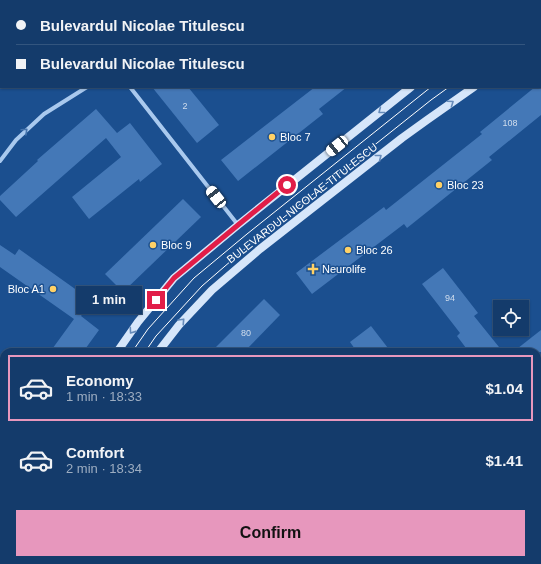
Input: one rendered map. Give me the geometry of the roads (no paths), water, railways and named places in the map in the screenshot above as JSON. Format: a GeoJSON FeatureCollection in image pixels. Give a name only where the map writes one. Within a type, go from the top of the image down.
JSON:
{"type":"FeatureCollection","features":[{"type":"Feature","properties":{"kind":"main road","name":"BULEVARDUL NICOLAE TITULESCU"},"geometry":{"type":"LineString","coordinates":[[120,348],[138,322],[174,278],[410,88]]}},
{"type":"Feature","properties":{"kind":"main road","name":"BULEVARDUL NICOLAE TITULESCU"},"geometry":{"type":"LineString","coordinates":[[161,348],[179,325],[212,290],[260,249],[415,129],[473,88]]}},
{"type":"Feature","properties":{"kind":"street"},"geometry":{"type":"LineString","coordinates":[[0,161],[16,140],[44,114],[85,88]]}},
{"type":"Feature","properties":{"kind":"street"},"geometry":{"type":"LineString","coordinates":[[131,88],[238,225]]}},
{"type":"Feature","properties":{"kind":"tram line"},"geometry":{"type":"LineString","coordinates":[[135,348],[148,329],[194,278],[430,88]]}},
{"type":"Feature","properties":{"kind":"tram line"},"geometry":{"type":"LineString","coordinates":[[148,348],[156,336],[202,286],[254,241],[448,88]]}},
{"type":"Feature","properties":{"kind":"place","name":"Bloc 7"},"geometry":{"type":"Point","coordinates":[272,137]}},
{"type":"Feature","properties":{"kind":"place","name":"Bloc 23"},"geometry":{"type":"Point","coordinates":[439,185]}},
{"type":"Feature","properties":{"kind":"place","name":"Bloc 9"},"geometry":{"type":"Point","coordinates":[153,245]}},
{"type":"Feature","properties":{"kind":"place","name":"Bloc 26"},"geometry":{"type":"Point","coordinates":[348,250]}},
{"type":"Feature","properties":{"kind":"place","name":"Neurolife"},"geometry":{"type":"Point","coordinates":[313,269]}},
{"type":"Feature","properties":{"kind":"place","name":"Bloc A1"},"geometry":{"type":"Point","coordinates":[53,289]}}]}
